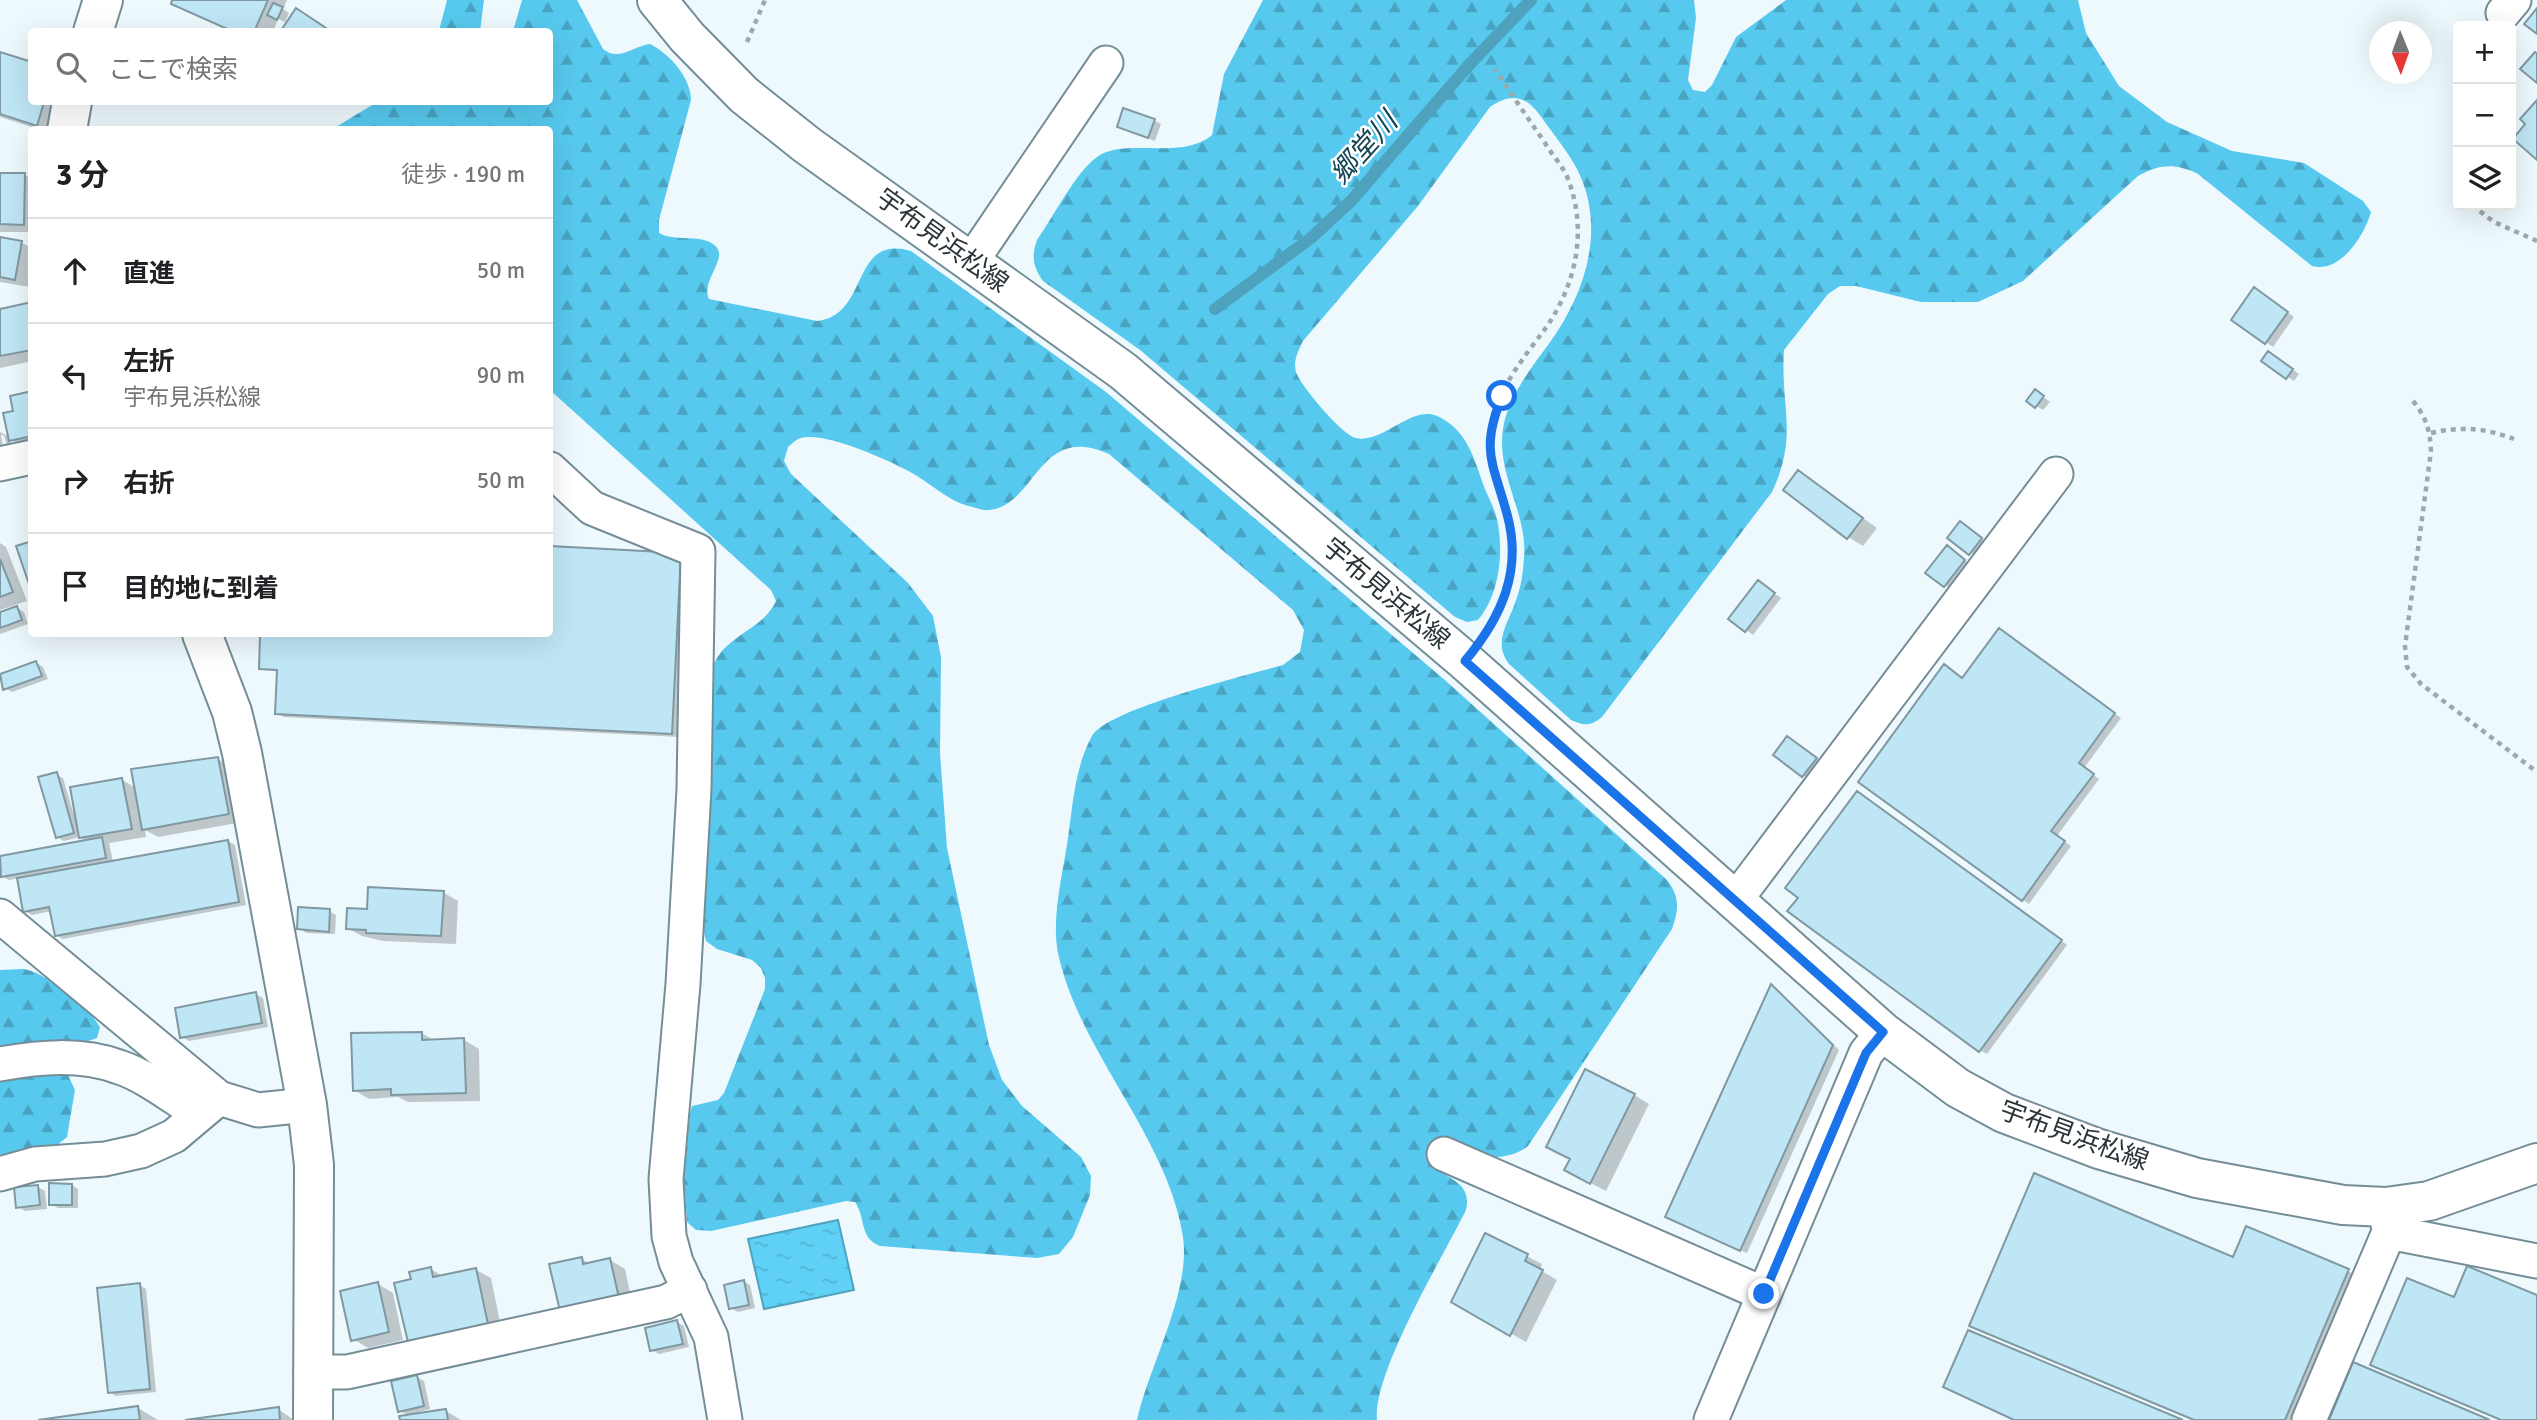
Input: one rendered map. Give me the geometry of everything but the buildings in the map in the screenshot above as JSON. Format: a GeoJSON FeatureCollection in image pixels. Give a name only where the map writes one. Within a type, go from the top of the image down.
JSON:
{"type":"FeatureCollection","features":[{"type":"Feature","properties":{"kind":"main road"},"geometry":{"type":"LineString","coordinates":[[94,28],[103,0]]}},
{"type":"Feature","properties":{"kind":"main road","name":"宇布見浜松線"},"geometry":{"type":"LineString","coordinates":[[657,0],[714,67],[754,104],[1123,371],[1465,661],[1883,1032],[1958,1088],[2004,1113],[2051,1133],[2197,1178],[2343,1205],[2388,1219],[2429,1201],[2537,1163]]}},
{"type":"Feature","properties":{"kind":"main road"},"geometry":{"type":"LineString","coordinates":[[68,126],[71,105]]}},
{"type":"Feature","properties":{"kind":"main road"},"geometry":{"type":"LineString","coordinates":[[203,637],[232,712],[242,753],[307,1105],[314,1165],[311,1372],[313,1420]]}},
{"type":"Feature","properties":{"kind":"street"},"geometry":{"type":"LineString","coordinates":[[971,262],[1106,64]]}},
{"type":"Feature","properties":{"kind":"street"},"geometry":{"type":"LineString","coordinates":[[0,464],[28,458]]}},
{"type":"Feature","properties":{"kind":"street"},"geometry":{"type":"LineString","coordinates":[[553,472],[592,508],[698,551],[693,803],[683,984],[666,1179],[669,1236],[676,1262],[711,1337],[725,1420]]}},
{"type":"Feature","properties":{"kind":"street"},"geometry":{"type":"LineString","coordinates":[[1734,902],[2056,474]]}},
{"type":"Feature","properties":{"kind":"street"},"geometry":{"type":"LineString","coordinates":[[0,916],[210,1106]]}},
{"type":"Feature","properties":{"kind":"street"},"geometry":{"type":"LineString","coordinates":[[1711,1420],[1866,1053],[1883,1032]]}},
{"type":"Feature","properties":{"kind":"street"},"geometry":{"type":"LineString","coordinates":[[0,1064],[36,1058],[79,1057],[121,1067],[210,1106],[258,1110],[307,1105]]}},
{"type":"Feature","properties":{"kind":"street"},"geometry":{"type":"LineString","coordinates":[[0,1174],[34,1164],[105,1159],[141,1151],[174,1136],[210,1106]]}},
{"type":"Feature","properties":{"kind":"street"},"geometry":{"type":"LineString","coordinates":[[1444,1154],[1764,1294]]}},
{"type":"Feature","properties":{"kind":"street"},"geometry":{"type":"LineString","coordinates":[[2309,1420],[2388,1219],[2537,1261]]}},
{"type":"Feature","properties":{"kind":"street"},"geometry":{"type":"LineString","coordinates":[[311,1372],[347,1372],[666,1302],[690,1290]]}},
{"type":"Feature","properties":{"kind":"path"},"geometry":{"type":"LineString","coordinates":[[1465,661],[1489,632],[1506,595],[1512,556],[1508,515],[1494,478],[1488,450],[1491,423],[1508,385],[1558,310],[1572,279],[1578,245],[1577,210],[1567,177],[1495,69]]}},
{"type":"Feature","properties":{"kind":"path"},"geometry":{"type":"LineString","coordinates":[[2478,210],[2494,222],[2537,241]]}},
{"type":"Feature","properties":{"kind":"path"},"geometry":{"type":"LineString","coordinates":[[2413,401],[2424,416],[2431,433],[2431,451],[2405,646],[2407,667],[2421,684],[2537,772]]}},
{"type":"Feature","properties":{"kind":"path"},"geometry":{"type":"LineString","coordinates":[[2431,433],[2459,427],[2487,429],[2514,439]]}},
{"type":"Feature","properties":{"kind":"green space"},"geometry":{"type":"Polygon","coordinates":[[[447,0],[484,0],[480,28],[440,28],[447,0]]]}},
{"type":"Feature","properties":{"kind":"green space"},"geometry":{"type":"Polygon","coordinates":[[[522,0],[577,0],[603,49],[609,53],[620,54],[650,44],[672,60],[678,68],[687,83],[691,100],[659,220],[659,233],[707,241],[718,249],[718,262],[708,284],[709,299],[817,321],[834,316],[845,305],[868,264],[878,254],[892,249],[911,251],[1106,392],[1446,681],[1671,886],[1677,903],[1672,929],[1528,1146],[1506,1156],[1494,1157],[1430,1149],[1430,1165],[1457,1183],[1466,1193],[1466,1210],[1397,1346],[1378,1400],[1377,1420],[1137,1420],[1175,1305],[1184,1258],[1183,1237],[1174,1200],[1160,1164],[1084,1025],[1069,990],[1058,953],[1057,910],[1076,786],[1086,748],[1092,736],[1103,726],[1150,704],[1283,665],[1300,652],[1304,630],[1293,610],[1109,454],[1085,447],[1067,449],[1052,456],[1018,495],[1005,505],[987,510],[954,500],[889,461],[826,439],[797,439],[788,447],[784,461],[791,474],[908,583],[933,616],[941,657],[940,753],[947,848],[989,1045],[1002,1080],[1022,1106],[1081,1157],[1091,1176],[1090,1195],[1073,1237],[1059,1254],[1037,1258],[880,1246],[866,1233],[855,1202],[846,1201],[711,1231],[696,1230],[687,1222],[684,1180],[692,1106],[718,1100],[724,1093],[765,989],[761,968],[752,960],[717,949],[706,941],[703,928],[711,790],[712,671],[723,650],[761,620],[776,601],[771,590],[553,393],[553,126],[338,126],[372,105],[553,105],[553,28],[514,28],[522,0]]]}},
{"type":"Feature","properties":{"kind":"green space"},"geometry":{"type":"Polygon","coordinates":[[[1263,0],[1694,0],[1696,18],[1688,80],[1693,90],[1705,92],[1712,85],[1736,37],[1786,0],[2078,0],[2086,33],[2119,86],[2167,122],[2232,151],[2304,163],[2363,201],[2371,212],[2363,232],[2341,259],[2322,267],[2312,266],[2198,174],[2168,166],[2138,176],[2023,281],[1978,302],[1921,302],[1856,286],[1840,286],[1828,294],[1784,350],[1787,437],[1780,472],[1772,492],[1602,717],[1591,723],[1580,723],[1571,720],[1509,664],[1502,648],[1504,632],[1519,590],[1524,558],[1521,525],[1504,462],[1502,446],[1505,418],[1520,385],[1572,306],[1581,284],[1591,240],[1587,194],[1578,171],[1531,105],[1512,98],[1490,107],[1418,206],[1303,341],[1295,364],[1299,378],[1313,398],[1341,428],[1356,438],[1376,436],[1407,420],[1427,414],[1447,422],[1462,436],[1494,510],[1499,531],[1500,558],[1496,585],[1478,620],[1467,622],[1455,617],[1140,350],[1043,281],[1037,271],[1034,251],[1037,240],[1073,184],[1097,157],[1108,151],[1122,149],[1185,147],[1200,143],[1212,135],[1224,74],[1263,0]]]}},
{"type":"Feature","properties":{"kind":"green space"},"geometry":{"type":"Polygon","coordinates":[[[24,969],[44,977],[77,1001],[100,1027],[97,1038],[77,1043],[0,1049],[0,970],[24,969]]]}},
{"type":"Feature","properties":{"kind":"green space"},"geometry":{"type":"Polygon","coordinates":[[[58,1072],[68,1075],[75,1090],[67,1137],[56,1146],[0,1162],[0,1079],[58,1072]]]}},
{"type":"Feature","properties":{"kind":"water"},"geometry":{"type":"Polygon","coordinates":[[[838,1220],[854,1290],[764,1309],[748,1239],[838,1220]]]}},
{"type":"Feature","properties":{"kind":"waterway","name":"郷堂川"},"geometry":{"type":"LineString","coordinates":[[1215,309],[1311,238],[1351,201],[1468,66],[1531,0]]}},
{"type":"Feature","properties":{"kind":"route"},"geometry":{"type":"LineString","coordinates":[[1502,396],[1491,423],[1488,450],[1494,478],[1508,515],[1512,556],[1506,595],[1489,632],[1465,661],[1883,1032],[1866,1053],[1764,1294]]}}]}
